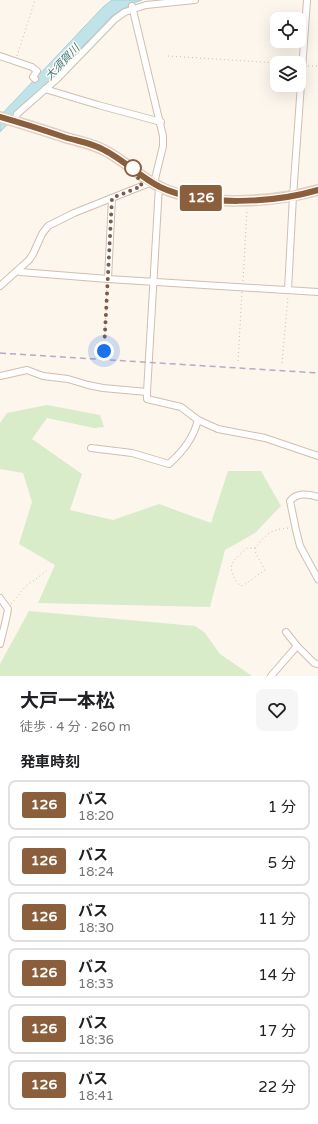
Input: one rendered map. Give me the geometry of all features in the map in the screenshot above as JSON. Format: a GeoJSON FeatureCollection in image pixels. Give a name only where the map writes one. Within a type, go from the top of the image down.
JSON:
{"type":"FeatureCollection","features":[{"type":"Feature","properties":{"kind":"highway"},"geometry":{"type":"LineString","coordinates":[[0,117],[103,149],[155,184],[184,195],[210,200],[248,200],[293,196],[318,190]]}},
{"type":"Feature","properties":{"kind":"street"},"geometry":{"type":"LineString","coordinates":[[13,121],[17,114],[58,78],[115,20],[133,7],[195,0]]}},
{"type":"Feature","properties":{"kind":"street"},"geometry":{"type":"LineString","coordinates":[[304,56],[307,0]]}},
{"type":"Feature","properties":{"kind":"street"},"geometry":{"type":"LineString","coordinates":[[133,7],[161,122],[163,136],[163,146],[157,165],[155,184],[154,282],[147,399],[180,407],[198,420],[218,429],[265,438],[318,456]]}},
{"type":"Feature","properties":{"kind":"street"},"geometry":{"type":"LineString","coordinates":[[0,56],[29,65],[37,70],[33,77],[35,79]]}},
{"type":"Feature","properties":{"kind":"street"},"geometry":{"type":"LineString","coordinates":[[46,88],[98,105],[161,122]]}},
{"type":"Feature","properties":{"kind":"street"},"geometry":{"type":"LineString","coordinates":[[288,290],[301,92]]}},
{"type":"Feature","properties":{"kind":"street"},"geometry":{"type":"LineString","coordinates":[[0,286],[29,260],[42,234],[48,226],[74,213],[112,198],[155,184]]}},
{"type":"Feature","properties":{"kind":"street"},"geometry":{"type":"LineString","coordinates":[[108,279],[112,198]]}},
{"type":"Feature","properties":{"kind":"street"},"geometry":{"type":"LineString","coordinates":[[18,271],[108,279],[243,286],[318,292]]}},
{"type":"Feature","properties":{"kind":"street"},"geometry":{"type":"LineString","coordinates":[[0,376],[27,370],[43,376],[68,379],[103,388],[148,392]]}},
{"type":"Feature","properties":{"kind":"street"},"geometry":{"type":"LineString","coordinates":[[91,448],[132,453],[169,464],[183,450],[192,438],[196,431],[198,420]]}},
{"type":"Feature","properties":{"kind":"street"},"geometry":{"type":"LineString","coordinates":[[318,497],[308,494],[297,495],[290,501],[300,546],[318,579]]}},
{"type":"Feature","properties":{"kind":"street"},"geometry":{"type":"LineString","coordinates":[[0,598],[8,609],[5,628],[0,644]]}},
{"type":"Feature","properties":{"kind":"street"},"geometry":{"type":"LineString","coordinates":[[286,632],[297,646],[314,663],[318,664]]}},
{"type":"Feature","properties":{"kind":"street"},"geometry":{"type":"LineString","coordinates":[[271,676],[297,646]]}},
{"type":"Feature","properties":{"kind":"path"},"geometry":{"type":"LineString","coordinates":[[16,61],[36,0]]}},
{"type":"Feature","properties":{"kind":"path"},"geometry":{"type":"LineString","coordinates":[[168,56],[270,63]]}},
{"type":"Feature","properties":{"kind":"path"},"geometry":{"type":"LineString","coordinates":[[306,65],[318,66]]}},
{"type":"Feature","properties":{"kind":"path"},"geometry":{"type":"LineString","coordinates":[[238,361],[248,200]]}},
{"type":"Feature","properties":{"kind":"path"},"geometry":{"type":"LineString","coordinates":[[104,351],[108,279]]}},
{"type":"Feature","properties":{"kind":"path"},"geometry":{"type":"LineString","coordinates":[[282,363],[288,290]]}},
{"type":"Feature","properties":{"kind":"path"},"geometry":{"type":"LineString","coordinates":[[255,548],[256,554],[265,570],[244,585],[240,586],[231,573],[234,559],[247,548],[255,548],[272,530],[295,527]]}},
{"type":"Feature","properties":{"kind":"path"},"geometry":{"type":"LineString","coordinates":[[8,609],[25,587],[49,569]]}},
{"type":"Feature","properties":{"kind":"green space"},"geometry":{"type":"Polygon","coordinates":[[[47,405],[100,415],[104,427],[94,428],[47,418],[32,439],[82,474],[70,510],[113,520],[159,504],[211,523],[228,471],[261,471],[281,506],[255,533],[225,550],[210,607],[38,603],[55,565],[19,544],[32,502],[23,473],[0,469],[0,423],[7,413],[47,405]]]}},
{"type":"Feature","properties":{"kind":"green space"},"geometry":{"type":"Polygon","coordinates":[[[29,611],[195,626],[204,632],[220,654],[252,676],[0,676],[0,664],[29,611]]]}},
{"type":"Feature","properties":{"kind":"water","name":"大須賀川"},"geometry":{"type":"Polygon","coordinates":[[[112,0],[142,0],[129,5],[112,16],[0,132],[0,116],[103,7],[112,0]]]}},
{"type":"Feature","properties":{"kind":"railway"},"geometry":{"type":"LineString","coordinates":[[0,353],[318,373]]}},
{"type":"Feature","properties":{"kind":"bus line","name":"126"},"geometry":{"type":"LineString","coordinates":[[0,117],[103,149],[159,186],[184,195],[204,199],[248,200],[293,196],[318,190]]}},
{"type":"Feature","properties":{"kind":"route"},"geometry":{"type":"LineString","coordinates":[[104,351],[112,198],[142,186],[133,168]]}}]}
